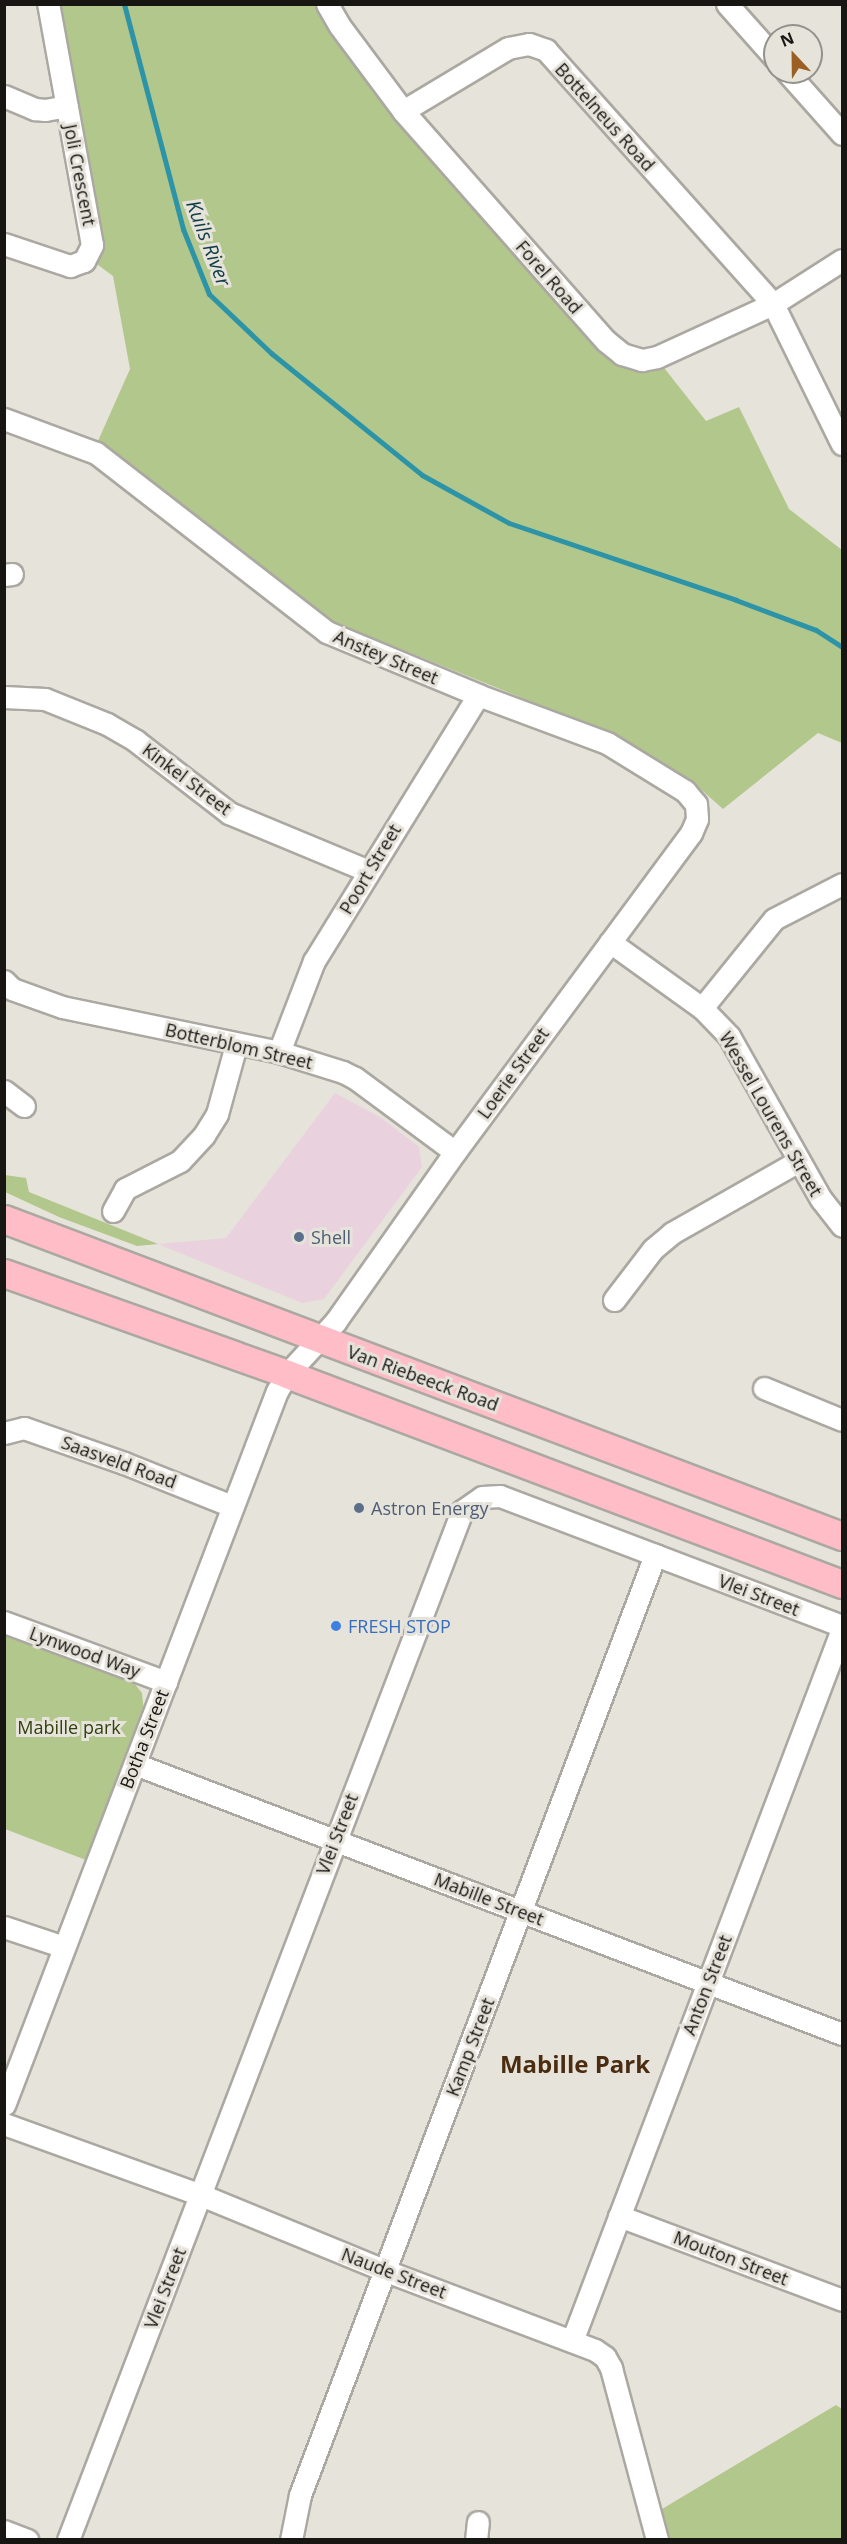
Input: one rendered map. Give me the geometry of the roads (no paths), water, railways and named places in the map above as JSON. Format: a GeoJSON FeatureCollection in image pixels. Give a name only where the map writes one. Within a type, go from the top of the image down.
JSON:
{"type":"FeatureCollection","features":[{"type":"Feature","properties":{"kind":"main road","name":"Van Riebeeck Road"},"geometry":{"type":"LineString","coordinates":[[4,1219],[843,1536]]}},
{"type":"Feature","properties":{"kind":"main road"},"geometry":{"type":"LineString","coordinates":[[4,1273],[287,1374],[843,1584]]}},
{"type":"Feature","properties":{"kind":"street","name":"Joli Crescent"},"geometry":{"type":"LineString","coordinates":[[4,243],[70,266],[84,261],[92,250],[48,4]]}},
{"type":"Feature","properties":{"kind":"street","name":"Forel Road"},"geometry":{"type":"LineString","coordinates":[[327,4],[339,25],[403,111],[606,341],[622,354],[642,360],[657,357],[772,304],[843,260]]}},
{"type":"Feature","properties":{"kind":"street"},"geometry":{"type":"LineString","coordinates":[[727,4],[763,44]]}},
{"type":"Feature","properties":{"kind":"street","name":"Bottelneus Road"},"geometry":{"type":"LineString","coordinates":[[403,111],[508,48],[529,44],[546,50],[772,304],[843,444]]}},
{"type":"Feature","properties":{"kind":"street"},"geometry":{"type":"LineString","coordinates":[[798,84],[843,134]]}},
{"type":"Feature","properties":{"kind":"street"},"geometry":{"type":"LineString","coordinates":[[4,96],[35,109],[45,110],[67,106]]}},
{"type":"Feature","properties":{"kind":"street","name":"Anstey Street"},"geometry":{"type":"LineString","coordinates":[[4,419],[96,453],[327,632],[478,695],[607,743],[685,791],[696,804]]}},
{"type":"Feature","properties":{"kind":"street","name":"Poort Street"},"geometry":{"type":"LineString","coordinates":[[279,1052],[314,961],[478,695]]}},
{"type":"Feature","properties":{"kind":"street","name":"Kinkel Street"},"geometry":{"type":"LineString","coordinates":[[4,697],[45,699],[107,724],[136,741],[229,813],[368,871]]}},
{"type":"Feature","properties":{"kind":"street","name":"Loerie Street"},"geometry":{"type":"LineString","coordinates":[[287,1374],[336,1321],[455,1152],[691,833],[697,819],[696,804]]}},
{"type":"Feature","properties":{"kind":"street"},"geometry":{"type":"LineString","coordinates":[[702,1008],[774,919],[843,884]]}},
{"type":"Feature","properties":{"kind":"street","name":"Wessel Lourens Street"},"geometry":{"type":"LineString","coordinates":[[610,942],[702,1008],[729,1036],[821,1199],[843,1226]]}},
{"type":"Feature","properties":{"kind":"street","name":"Botterblom Street"},"geometry":{"type":"LineString","coordinates":[[7,991],[62,1007],[279,1052],[355,1078],[455,1152]]}},
{"type":"Feature","properties":{"kind":"street"},"geometry":{"type":"LineString","coordinates":[[113,1211],[124,1189],[180,1161],[204,1136],[217,1114],[236,1044]]}},
{"type":"Feature","properties":{"kind":"street"},"geometry":{"type":"LineString","coordinates":[[4,1091],[24,1106]]}},
{"type":"Feature","properties":{"kind":"street"},"geometry":{"type":"LineString","coordinates":[[614,1300],[653,1249],[672,1233],[799,1161]]}},
{"type":"Feature","properties":{"kind":"street","name":"Botha Street"},"geometry":{"type":"LineString","coordinates":[[4,2105],[232,1506],[277,1391],[287,1374]]}},
{"type":"Feature","properties":{"kind":"street"},"geometry":{"type":"LineString","coordinates":[[764,1388],[843,1419]]}},
{"type":"Feature","properties":{"kind":"street","name":"Saasveld Road"},"geometry":{"type":"LineString","coordinates":[[4,1433],[24,1428],[124,1463],[232,1506]]}},
{"type":"Feature","properties":{"kind":"street","name":"Vlei Street"},"geometry":{"type":"LineString","coordinates":[[68,2540],[458,1518],[467,1505],[482,1497],[500,1496],[843,1628]]}},
{"type":"Feature","properties":{"kind":"street","name":"Kamp Street"},"geometry":{"type":"LineString","coordinates":[[291,2540],[300,2495],[655,1555]]}},
{"type":"Feature","properties":{"kind":"street","name":"Lynwood Way"},"geometry":{"type":"LineString","coordinates":[[4,1622],[166,1682]]}},
{"type":"Feature","properties":{"kind":"street","name":"Anton Street"},"geometry":{"type":"LineString","coordinates":[[572,2341],[843,1628]]}},
{"type":"Feature","properties":{"kind":"street","name":"Mabille Street"},"geometry":{"type":"LineString","coordinates":[[135,1764],[843,2034]]}},
{"type":"Feature","properties":{"kind":"street"},"geometry":{"type":"LineString","coordinates":[[4,1928],[64,1947]]}},
{"type":"Feature","properties":{"kind":"street","name":"Naude Street"},"geometry":{"type":"LineString","coordinates":[[4,2124],[201,2195],[386,2271],[572,2341],[606,2357],[611,2368],[657,2540]]}},
{"type":"Feature","properties":{"kind":"street","name":"Mouton Street"},"geometry":{"type":"LineString","coordinates":[[619,2216],[843,2300]]}},
{"type":"Feature","properties":{"kind":"street"},"geometry":{"type":"LineString","coordinates":[[4,2531],[27,2540]]}},
{"type":"Feature","properties":{"kind":"waterway","name":"Kuils River"},"geometry":{"type":"LineString","coordinates":[[124,4],[183,229],[209,294],[271,353],[422,475],[509,523],[736,600],[816,630],[842,647]]}},
{"type":"Feature","properties":{"kind":"place","name":"Shell"},"geometry":{"type":"Point","coordinates":[299,1237]}},
{"type":"Feature","properties":{"kind":"place","name":"Astron Energy"},"geometry":{"type":"Point","coordinates":[359,1508]}},
{"type":"Feature","properties":{"kind":"place","name":"FRESH STOP"},"geometry":{"type":"Point","coordinates":[336,1626]}},
{"type":"Feature","properties":{"kind":"district","name":"Mabille Park"},"geometry":{"type":"Point","coordinates":[575,2064]}},
{"type":"Feature","properties":{"kind":"park label","name":"Mabille park"},"geometry":{"type":"Point","coordinates":[69,1727]}}]}
